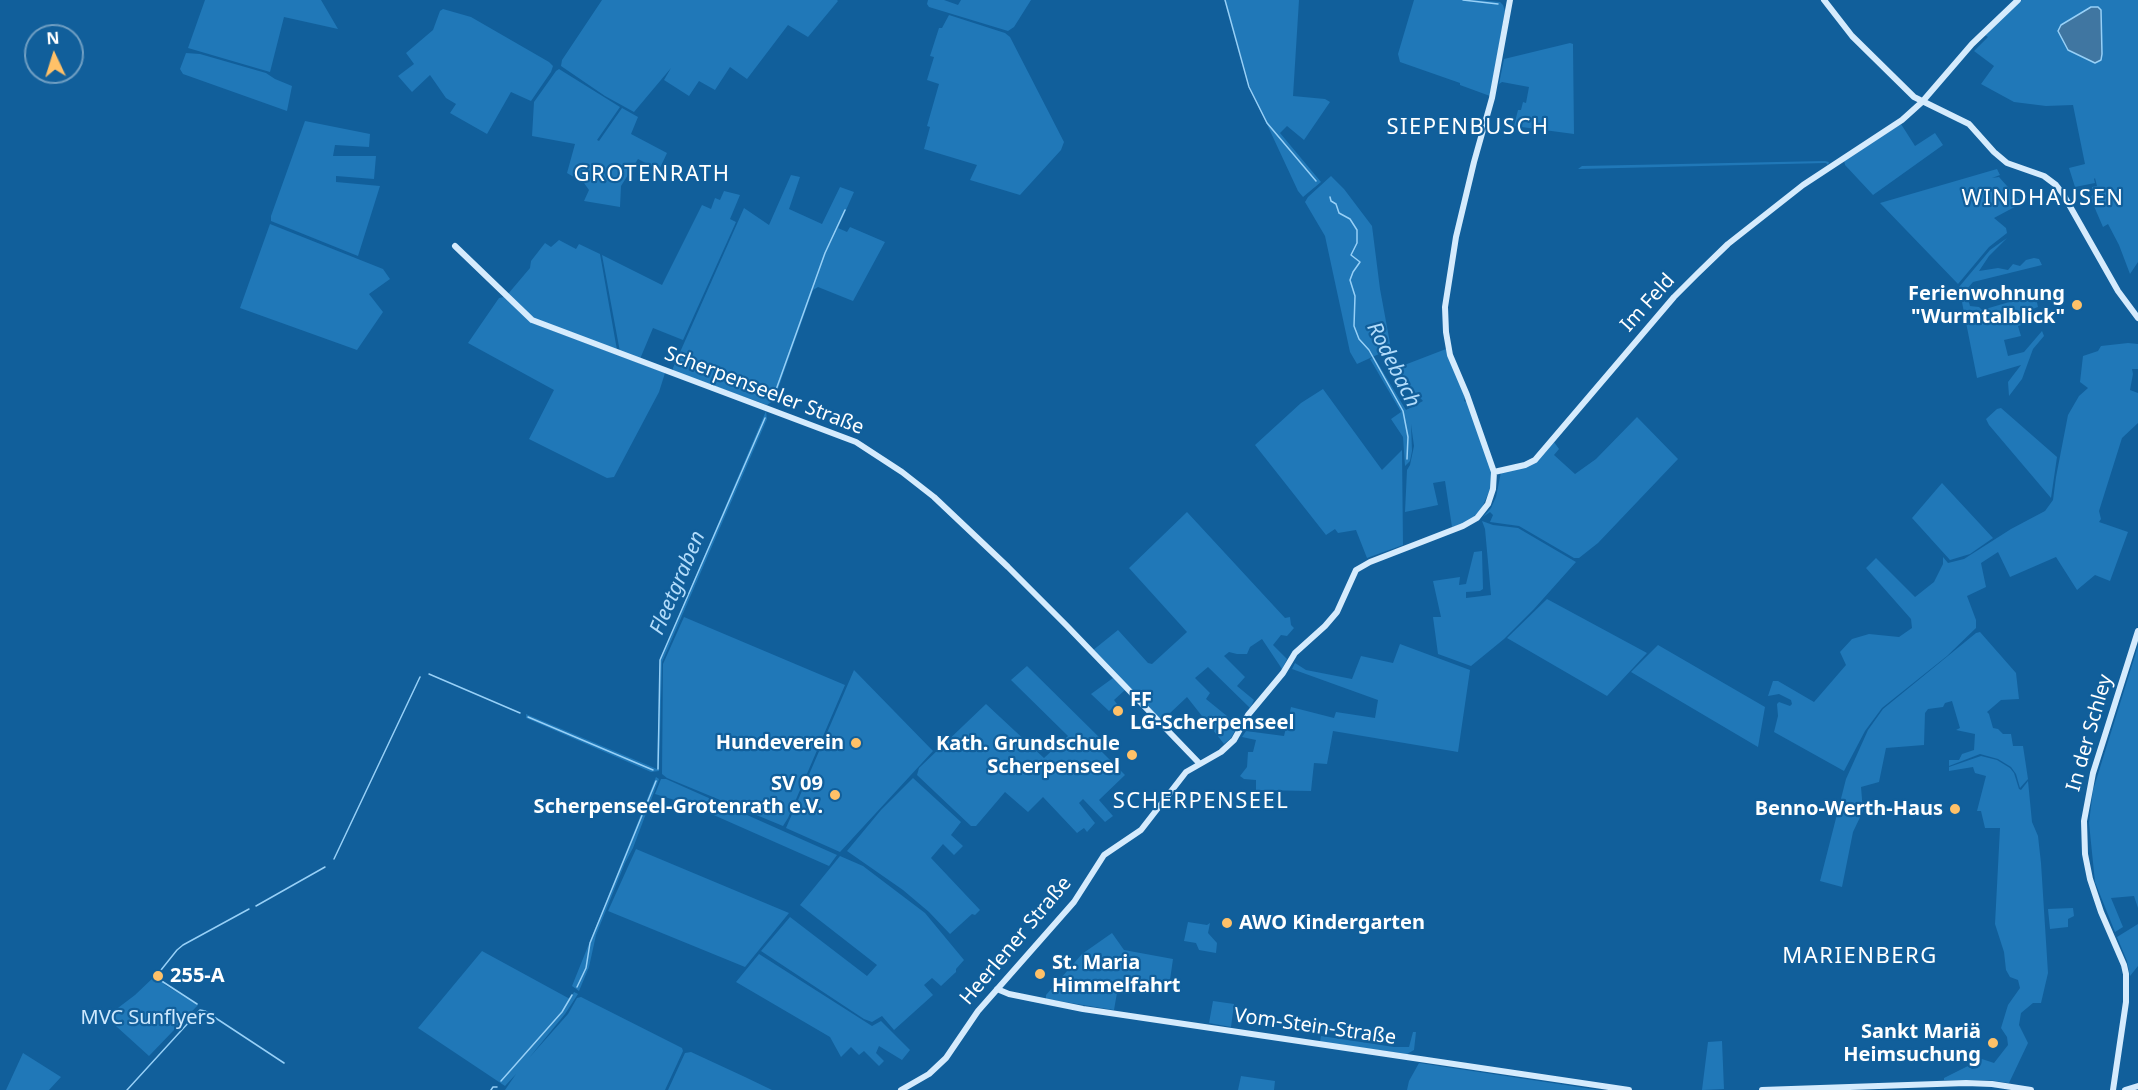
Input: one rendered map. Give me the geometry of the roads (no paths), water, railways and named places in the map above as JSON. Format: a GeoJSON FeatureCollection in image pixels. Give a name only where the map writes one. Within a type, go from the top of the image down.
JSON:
{"type":"FeatureCollection","features":[{"type":"Feature","properties":{"kind":"street"},"geometry":{"type":"LineString","coordinates":[[1494,472],[1467,395],[1450,355],[1445,307],[1456,237],[1492,98],[1509,0]]}},
{"type":"Feature","properties":{"kind":"street"},"geometry":{"type":"LineString","coordinates":[[1824,0],[1852,36],[1908,92],[1922,102],[1969,124],[2007,163],[2044,176],[2056,185],[2120,294],[2138,318]]}},
{"type":"Feature","properties":{"kind":"street","name":"Im Feld"},"geometry":{"type":"LineString","coordinates":[[1494,472],[1525,465],[1535,460],[1686,284],[1728,244],[1795,192],[1839,160],[1902,120],[1922,102],[1972,44],[2018,0]]}},
{"type":"Feature","properties":{"kind":"street","name":"Scherpenseeler Straße"},"geometry":{"type":"LineString","coordinates":[[455,246],[532,320],[861,445],[902,472],[934,496],[1067,626],[1199,764]]}},
{"type":"Feature","properties":{"kind":"street","name":"Heerlener Straße"},"geometry":{"type":"LineString","coordinates":[[901,1090],[929,1074],[946,1058],[971,1020],[1074,902],[1104,855],[1141,830],[1186,772],[1221,752],[1234,740],[1248,715],[1283,673],[1295,654],[1337,612],[1356,570],[1370,562],[1472,522],[1490,500],[1494,472]]}},
{"type":"Feature","properties":{"kind":"street","name":"In der Schley"},"geometry":{"type":"LineString","coordinates":[[2113,1090],[2126,1002],[2126,974],[2090,879],[2085,854],[2085,819],[2093,773],[2138,631]]}},
{"type":"Feature","properties":{"kind":"street","name":"Vom-Stein-Straße"},"geometry":{"type":"LineString","coordinates":[[997,989],[1012,995],[1083,1009],[1629,1090]]}},
{"type":"Feature","properties":{"kind":"street"},"geometry":{"type":"LineString","coordinates":[[1762,1090],[1966,1083],[2031,1090]]}},
{"type":"Feature","properties":{"kind":"street"},"geometry":{"type":"LineString","coordinates":[[2125,1090],[2138,1086]]}},
{"type":"Feature","properties":{"kind":"waterway","name":"Rodebach"},"geometry":{"type":"LineString","coordinates":[[1225,0],[1249,87],[1267,123],[1316,181]]}},
{"type":"Feature","properties":{"kind":"waterway"},"geometry":{"type":"LineString","coordinates":[[1463,0],[1498,4]]}},
{"type":"Feature","properties":{"kind":"waterway","name":"Rodebach"},"geometry":{"type":"LineString","coordinates":[[1330,197],[1339,213],[1350,219],[1357,230],[1357,243],[1351,255],[1360,262],[1350,280],[1355,296],[1354,326],[1359,339],[1369,350],[1403,411],[1408,437],[1407,459]]}},
{"type":"Feature","properties":{"kind":"waterway","name":"Fleetgraben"},"geometry":{"type":"LineString","coordinates":[[772,401],[825,253],[845,210]]}},
{"type":"Feature","properties":{"kind":"waterway","name":"Fleetgraben"},"geometry":{"type":"LineString","coordinates":[[658,769],[660,660],[765,418]]}},
{"type":"Feature","properties":{"kind":"waterway"},"geometry":{"type":"LineString","coordinates":[[429,674],[520,713]]}},
{"type":"Feature","properties":{"kind":"waterway"},"geometry":{"type":"LineString","coordinates":[[334,859],[420,677]]}},
{"type":"Feature","properties":{"kind":"waterway"},"geometry":{"type":"LineString","coordinates":[[528,717],[653,770]]}},
{"type":"Feature","properties":{"kind":"waterway","name":"Fleetgraben"},"geometry":{"type":"LineString","coordinates":[[577,987],[586,968],[590,943],[656,781]]}},
{"type":"Feature","properties":{"kind":"waterway"},"geometry":{"type":"LineString","coordinates":[[256,906],[325,867]]}},
{"type":"Feature","properties":{"kind":"waterway"},"geometry":{"type":"LineString","coordinates":[[197,1004],[157,978],[157,975],[183,945],[249,909]]}},
{"type":"Feature","properties":{"kind":"waterway","name":"Fleetgraben"},"geometry":{"type":"LineString","coordinates":[[501,1081],[562,1012],[572,995]]}},
{"type":"Feature","properties":{"kind":"waterway"},"geometry":{"type":"LineString","coordinates":[[127,1090],[200,1010],[205,1011],[284,1063]]}},
{"type":"Feature","properties":{"kind":"waterway","name":"Fleetgraben"},"geometry":{"type":"LineString","coordinates":[[491,1090],[497,1087]]}},
{"type":"Feature","properties":{"kind":"place","name":"Ferienwohnung \"Wurmtalblick\""},"geometry":{"type":"Point","coordinates":[2077,305]}},
{"type":"Feature","properties":{"kind":"place","name":"FF LG-Scherpenseel"},"geometry":{"type":"Point","coordinates":[1118,711]}},
{"type":"Feature","properties":{"kind":"place","name":"Hundeverein"},"geometry":{"type":"Point","coordinates":[856,743]}},
{"type":"Feature","properties":{"kind":"place","name":"Kath. Grundschule Scherpenseel"},"geometry":{"type":"Point","coordinates":[1132,755]}},
{"type":"Feature","properties":{"kind":"place","name":"SV 09 Scherpenseel-Grotenrath e.V."},"geometry":{"type":"Point","coordinates":[835,795]}},
{"type":"Feature","properties":{"kind":"place","name":"Benno-Werth-Haus"},"geometry":{"type":"Point","coordinates":[1955,809]}},
{"type":"Feature","properties":{"kind":"place","name":"AWO Kindergarten"},"geometry":{"type":"Point","coordinates":[1227,923]}},
{"type":"Feature","properties":{"kind":"place","name":"St. Maria Himmelfahrt"},"geometry":{"type":"Point","coordinates":[1040,974]}},
{"type":"Feature","properties":{"kind":"place","name":"255-A"},"geometry":{"type":"Point","coordinates":[158,976]}},
{"type":"Feature","properties":{"kind":"place","name":"Sankt Mariä Heimsuchung"},"geometry":{"type":"Point","coordinates":[1993,1043]}},
{"type":"Feature","properties":{"kind":"district","name":"SIEPENBUSCH"},"geometry":{"type":"Point","coordinates":[1468,128]}},
{"type":"Feature","properties":{"kind":"district","name":"GROTENRATH"},"geometry":{"type":"Point","coordinates":[652,175]}},
{"type":"Feature","properties":{"kind":"district","name":"WINDHAUSEN"},"geometry":{"type":"Point","coordinates":[2043,199]}},
{"type":"Feature","properties":{"kind":"district","name":"SCHERPENSEEL"},"geometry":{"type":"Point","coordinates":[1201,802]}},
{"type":"Feature","properties":{"kind":"district","name":"MARIENBERG"},"geometry":{"type":"Point","coordinates":[1860,957]}},
{"type":"Feature","properties":{"kind":"park label","name":"MVC Sunflyers"},"geometry":{"type":"Point","coordinates":[148,1018]}}]}
